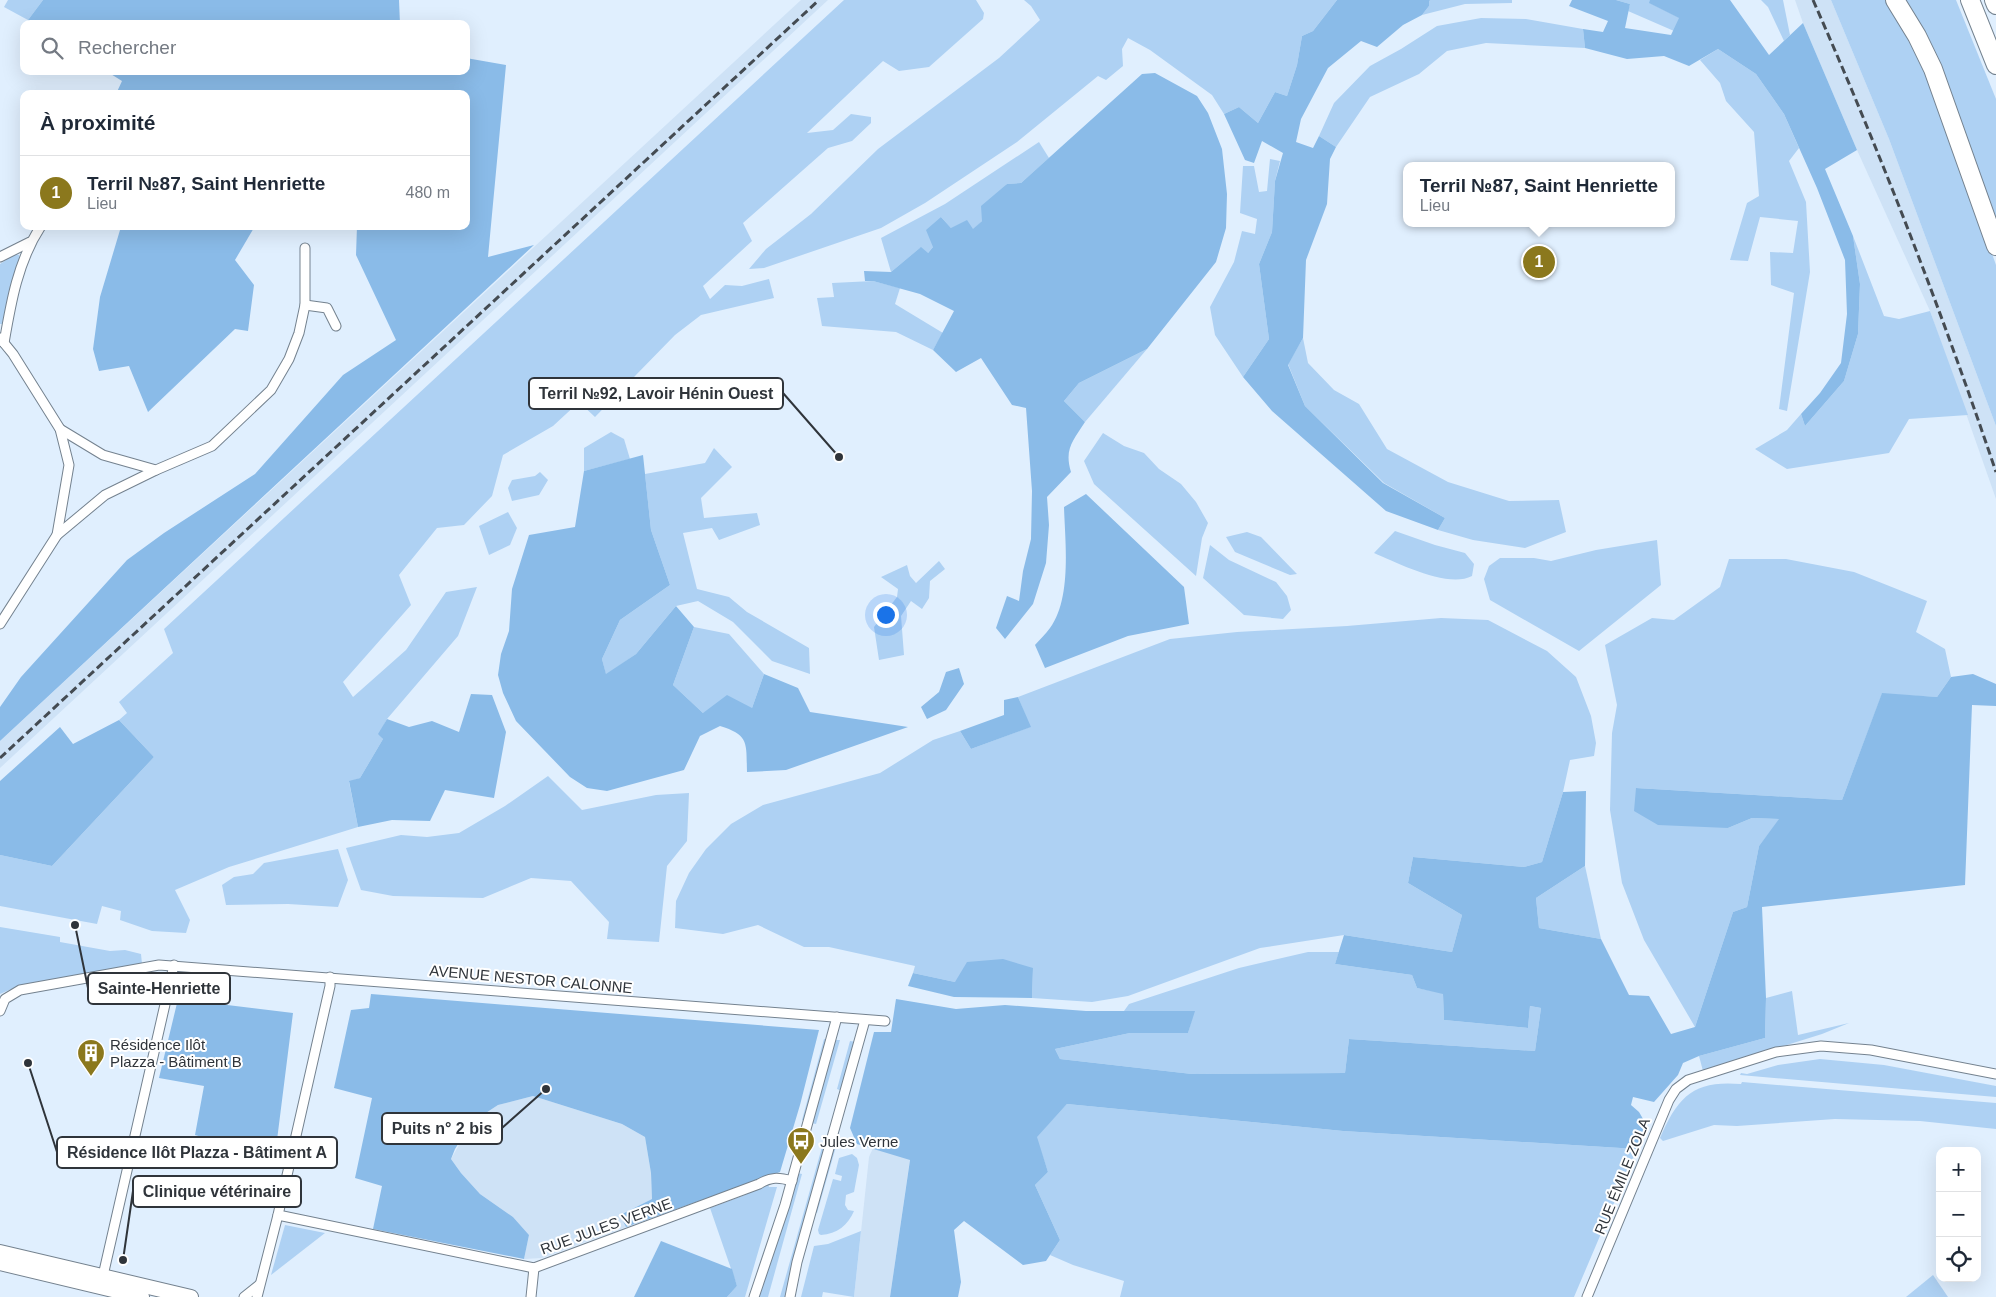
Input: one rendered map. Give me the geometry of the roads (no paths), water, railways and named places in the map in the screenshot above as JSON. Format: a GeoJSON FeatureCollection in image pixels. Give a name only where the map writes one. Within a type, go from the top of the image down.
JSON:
{"type":"FeatureCollection","features":[{"type":"Feature","properties":{"kind":"highway"},"geometry":{"type":"LineString","coordinates":[[1895,0],[1917,36],[1933,69],[1996,246]]}},
{"type":"Feature","properties":{"kind":"highway"},"geometry":{"type":"LineString","coordinates":[[1970,0],[1996,65]]}},
{"type":"Feature","properties":{"kind":"highway"},"geometry":{"type":"LineString","coordinates":[[1994,0],[1996,5]]}},
{"type":"Feature","properties":{"kind":"main road"},"geometry":{"type":"LineString","coordinates":[[0,1252],[101,1282],[142,1297]]}},
{"type":"Feature","properties":{"kind":"main road"},"geometry":{"type":"LineString","coordinates":[[0,1263],[191,1297]]}},
{"type":"Feature","properties":{"kind":"street"},"geometry":{"type":"LineString","coordinates":[[38,230],[30,242],[13,290],[2,340],[60,429],[69,465],[57,535]]}},
{"type":"Feature","properties":{"kind":"street"},"geometry":{"type":"LineString","coordinates":[[0,257],[30,242]]}},
{"type":"Feature","properties":{"kind":"street"},"geometry":{"type":"LineString","coordinates":[[0,624],[57,535],[105,495],[212,446],[271,390],[289,359],[299,333],[305,306],[305,248]]}},
{"type":"Feature","properties":{"kind":"street"},"geometry":{"type":"LineString","coordinates":[[305,306],[327,308],[336,326]]}},
{"type":"Feature","properties":{"kind":"street"},"geometry":{"type":"LineString","coordinates":[[60,429],[103,455],[156,470]]}},
{"type":"Feature","properties":{"kind":"street","name":"AVENUE NESTOR CALONNE"},"geometry":{"type":"LineString","coordinates":[[0,1011],[5,999],[20,990],[159,965],[174,965],[885,1021]]}},
{"type":"Feature","properties":{"kind":"street"},"geometry":{"type":"LineString","coordinates":[[101,1282],[174,965]]}},
{"type":"Feature","properties":{"kind":"street"},"geometry":{"type":"LineString","coordinates":[[256,1297],[264,1275],[278,1215],[330,986],[330,977]]}},
{"type":"Feature","properties":{"kind":"street"},"geometry":{"type":"LineString","coordinates":[[754,1297],[792,1181],[836,1018]]}},
{"type":"Feature","properties":{"kind":"street"},"geometry":{"type":"LineString","coordinates":[[790,1297],[797,1262],[864,1020]]}},
{"type":"Feature","properties":{"kind":"street","name":"RUE ÉMILE ZOLA"},"geometry":{"type":"LineString","coordinates":[[1587,1297],[1669,1100],[1679,1086],[1696,1076],[1776,1052],[1821,1046],[1898,1055],[1996,1074]]}},
{"type":"Feature","properties":{"kind":"street","name":"RUE JULES VERNE"},"geometry":{"type":"LineString","coordinates":[[278,1215],[534,1268],[751,1187],[767,1179],[778,1177],[792,1181]]}},
{"type":"Feature","properties":{"kind":"street"},"geometry":{"type":"LineString","coordinates":[[531,1297],[534,1268]]}},
{"type":"Feature","properties":{"kind":"street"},"geometry":{"type":"LineString","coordinates":[[244,1297],[259,1285]]}},
{"type":"Feature","properties":{"kind":"railway"},"geometry":{"type":"LineString","coordinates":[[0,758],[819,0]]}},
{"type":"Feature","properties":{"kind":"railway"},"geometry":{"type":"LineString","coordinates":[[1813,0],[1863,116],[1910,234],[1996,472]]}},
{"type":"Feature","properties":{"kind":"place","name":"Terril №87, Saint Henriette"},"geometry":{"type":"Point","coordinates":[1539,262]}},
{"type":"Feature","properties":{"kind":"place","name":"Terril №92, Lavoir Hénin Ouest"},"geometry":{"type":"Point","coordinates":[839,457]}},
{"type":"Feature","properties":{"kind":"place","name":"Sainte-Henriette"},"geometry":{"type":"Point","coordinates":[75,925]}},
{"type":"Feature","properties":{"kind":"place","name":"Résidence Ilôt Plazza - Bâtiment A"},"geometry":{"type":"Point","coordinates":[28,1063]}},
{"type":"Feature","properties":{"kind":"place","name":"Résidence Ilôt Plazza - Bâtiment B"},"geometry":{"type":"Point","coordinates":[91,1077]}},
{"type":"Feature","properties":{"kind":"place","name":"Puits n° 2 bis"},"geometry":{"type":"Point","coordinates":[546,1089]}},
{"type":"Feature","properties":{"kind":"place","name":"Jules Verne"},"geometry":{"type":"Point","coordinates":[801,1165]}},
{"type":"Feature","properties":{"kind":"place","name":"Clinique vétérinaire"},"geometry":{"type":"Point","coordinates":[123,1260]}}]}
